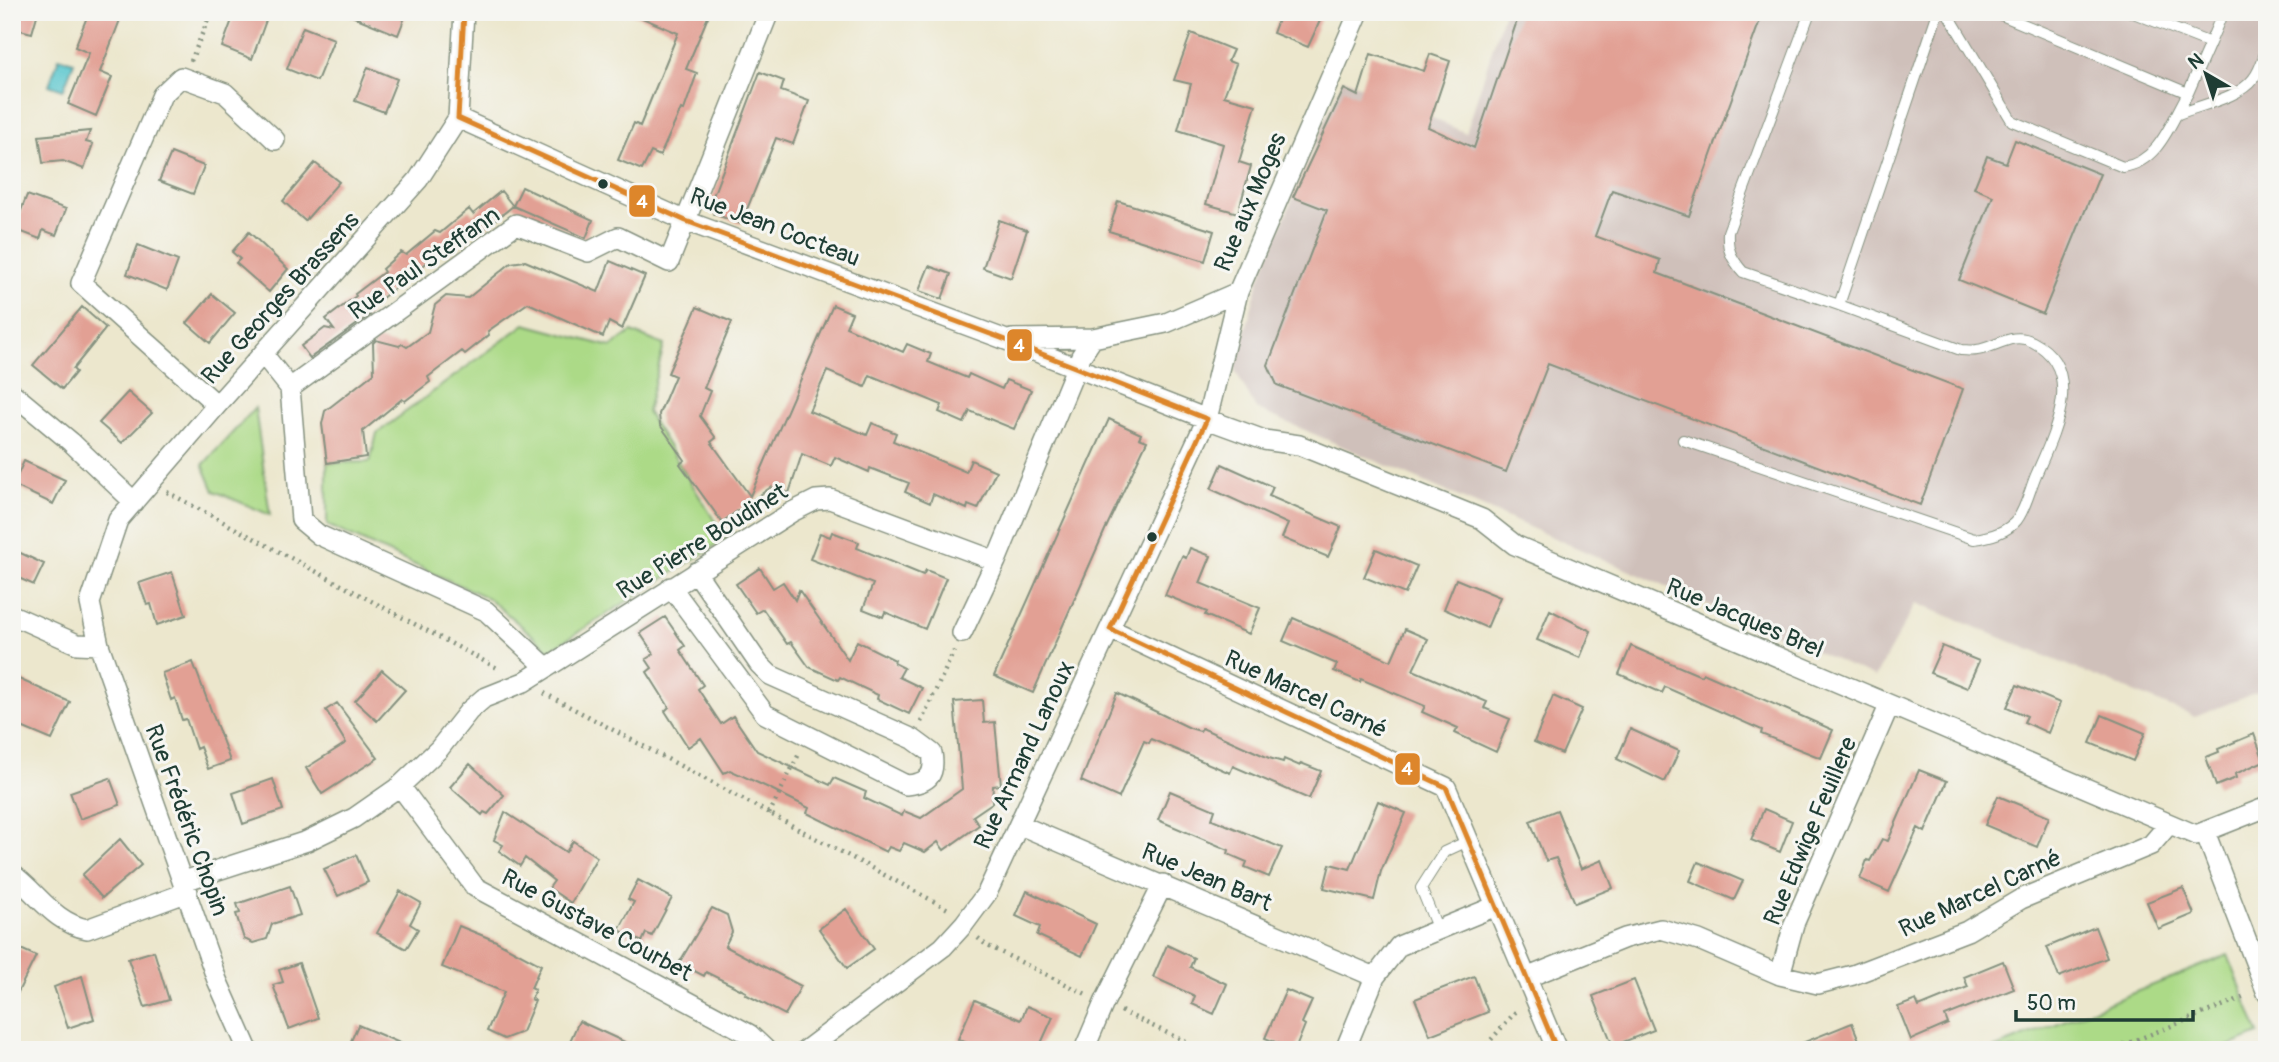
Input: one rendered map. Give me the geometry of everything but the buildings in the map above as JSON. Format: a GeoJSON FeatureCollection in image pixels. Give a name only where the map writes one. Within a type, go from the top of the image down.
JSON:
{"type":"FeatureCollection","features":[{"type":"Feature","properties":{"kind":"street","name":"Rue Georges Brassens"},"geometry":{"type":"LineString","coordinates":[[90,603],[118,520],[418,180],[458,118],[464,12]]}},
{"type":"Feature","properties":{"kind":"street"},"geometry":{"type":"LineString","coordinates":[[686,221],[769,12]]}},
{"type":"Feature","properties":{"kind":"street","name":"Rue aux Moges"},"geometry":{"type":"LineString","coordinates":[[1207,419],[1238,292],[1359,12]]}},
{"type":"Feature","properties":{"kind":"street"},"geometry":{"type":"LineString","coordinates":[[218,405],[81,283],[162,95],[181,76],[225,93],[275,140]]}},
{"type":"Feature","properties":{"kind":"street","name":"Rue Jean Cocteau"},"geometry":{"type":"LineString","coordinates":[[458,118],[686,221],[1001,338],[1207,419]]}},
{"type":"Feature","properties":{"kind":"street","name":"Rue Paul Steffann"},"geometry":{"type":"LineString","coordinates":[[290,388],[516,224],[588,252],[618,237],[669,262],[686,221]]}},
{"type":"Feature","properties":{"kind":"street","name":"Rue Jean Cocteau"},"geometry":{"type":"LineString","coordinates":[[1001,338],[1093,338],[1166,323],[1238,292]]}},
{"type":"Feature","properties":{"kind":"street"},"geometry":{"type":"LineString","coordinates":[[962,633],[996,561],[1076,369],[1093,338]]}},
{"type":"Feature","properties":{"kind":"street"},"geometry":{"type":"LineString","coordinates":[[263,354],[290,388],[301,520],[319,535],[486,611],[546,667]]}},
{"type":"Feature","properties":{"kind":"street"},"geometry":{"type":"LineString","coordinates":[[12,393],[71,442],[134,502]]}},
{"type":"Feature","properties":{"kind":"street","name":"Rue Armand Lanoux"},"geometry":{"type":"LineString","coordinates":[[806,1050],[943,947],[987,893],[1207,419]]}},
{"type":"Feature","properties":{"kind":"street","name":"Rue Jacques Brel"},"geometry":{"type":"LineString","coordinates":[[1207,419],[1264,440],[1299,445],[1482,519],[1515,545],[2169,824],[2196,835],[2205,832]]}},
{"type":"Feature","properties":{"kind":"street","name":"Rue Pierre Boudinet"},"geometry":{"type":"LineString","coordinates":[[12,874],[51,912],[74,927],[87,929],[186,887],[307,841],[354,818],[400,786],[439,749],[469,711],[484,698],[524,682],[671,587],[816,500],[830,499],[996,561]]}},
{"type":"Feature","properties":{"kind":"street"},"geometry":{"type":"LineString","coordinates":[[671,587],[765,714],[906,785],[920,783],[930,776],[934,765],[932,753],[913,739],[770,675],[759,664],[696,572]]}},
{"type":"Feature","properties":{"kind":"street","name":"Rue Frédéric Chopin"},"geometry":{"type":"LineString","coordinates":[[90,603],[99,645],[217,980],[248,1050]]}},
{"type":"Feature","properties":{"kind":"street"},"geometry":{"type":"LineString","coordinates":[[12,615],[77,644],[99,645]]}},
{"type":"Feature","properties":{"kind":"street","name":"Rue Marcel Carné"},"geometry":{"type":"LineString","coordinates":[[1110,629],[1446,787],[1557,1050]]}},
{"type":"Feature","properties":{"kind":"street","name":"Rue Edwige Feuillere"},"geometry":{"type":"LineString","coordinates":[[1780,975],[1794,924],[1889,706]]}},
{"type":"Feature","properties":{"kind":"street","name":"Rue Gustave Courbet"},"geometry":{"type":"LineString","coordinates":[[400,786],[475,887],[750,1034],[766,1050]]}},
{"type":"Feature","properties":{"kind":"street"},"geometry":{"type":"LineString","coordinates":[[2266,991],[2205,832],[2267,807]]}},
{"type":"Feature","properties":{"kind":"street","name":"Rue Marcel Carné"},"geometry":{"type":"LineString","coordinates":[[1526,978],[1625,938],[1661,929],[1699,940],[1780,975],[1818,984],[1866,971],[1968,931],[2021,899],[2151,845],[2169,824]]}},
{"type":"Feature","properties":{"kind":"street","name":"Rue Jean Bart"},"geometry":{"type":"LineString","coordinates":[[1020,825],[1375,977]]}},
{"type":"Feature","properties":{"kind":"street"},"geometry":{"type":"LineString","coordinates":[[1084,1050],[1104,1003],[1163,884]]}},
{"type":"Feature","properties":{"kind":"street"},"geometry":{"type":"LineString","coordinates":[[1345,1050],[1375,977],[1398,946],[1496,906]]}},
{"type":"Feature","properties":{"kind":"lane"},"geometry":{"type":"LineString","coordinates":[[1683,440],[1975,539],[2003,532],[2017,519],[2057,427],[2062,407],[2059,368],[2045,350],[2032,341],[2018,337],[1976,351],[1961,350],[1839,304],[1743,272],[1732,260],[1727,249],[1728,232],[1810,12]]}},
{"type":"Feature","properties":{"kind":"lane"},"geometry":{"type":"LineString","coordinates":[[1839,304],[1938,12]]}},
{"type":"Feature","properties":{"kind":"lane"},"geometry":{"type":"LineString","coordinates":[[1947,12],[2012,121],[2123,167],[2137,165],[2155,151],[2188,93],[2223,12]]}},
{"type":"Feature","properties":{"kind":"lane"},"geometry":{"type":"LineString","coordinates":[[1994,12],[2188,93]]}},
{"type":"Feature","properties":{"kind":"lane"},"geometry":{"type":"LineString","coordinates":[[2131,12],[2210,43]]}},
{"type":"Feature","properties":{"kind":"lane"},"geometry":{"type":"LineString","coordinates":[[2176,115],[2243,88],[2254,78],[2267,48]]}},
{"type":"Feature","properties":{"kind":"lane"},"geometry":{"type":"LineString","coordinates":[[1438,930],[1421,888],[1444,852],[1468,841]]}},
{"type":"Feature","properties":{"kind":"path"},"geometry":{"type":"LineString","coordinates":[[181,76],[190,63],[211,12]]}},
{"type":"Feature","properties":{"kind":"path"},"geometry":{"type":"LineString","coordinates":[[151,482],[208,515],[950,910],[986,945],[1203,1050]]}},
{"type":"Feature","properties":{"kind":"path"},"geometry":{"type":"LineString","coordinates":[[913,739],[962,633]]}},
{"type":"Feature","properties":{"kind":"path"},"geometry":{"type":"LineString","coordinates":[[769,814],[807,736]]}},
{"type":"Feature","properties":{"kind":"path"},"geometry":{"type":"LineString","coordinates":[[2111,1050],[2266,991]]}},
{"type":"Feature","properties":{"kind":"path"},"geometry":{"type":"LineString","coordinates":[[1482,1050],[1514,1012],[1536,1000]]}},
{"type":"Feature","properties":{"kind":"shaded area"},"geometry":{"type":"Polygon","coordinates":[[[1504,12],[2267,12],[2267,688],[2195,717],[1916,603],[1875,677],[1256,409],[1235,370],[1259,280],[1343,78],[1466,133],[1504,12]]]}},
{"type":"Feature","properties":{"kind":"green space"},"geometry":{"type":"Polygon","coordinates":[[[525,324],[611,347],[632,332],[664,345],[647,412],[726,539],[550,650],[488,598],[327,525],[327,459],[329,463],[370,462],[377,433],[525,324]]]}},
{"type":"Feature","properties":{"kind":"green space"},"geometry":{"type":"Polygon","coordinates":[[[255,408],[270,515],[214,491],[203,465],[255,408]]]}},
{"type":"Feature","properties":{"kind":"green space"},"geometry":{"type":"Polygon","coordinates":[[[2228,955],[2259,1034],[2219,1050],[1991,1050],[2228,955]]]}},
{"type":"Feature","properties":{"kind":"water"},"geometry":{"type":"Polygon","coordinates":[[[59,58],[74,62],[63,90],[49,85],[59,58]]]}},
{"type":"Feature","properties":{"kind":"transit line","name":"4"},"geometry":{"type":"LineString","coordinates":[[458,118],[464,12]]}},
{"type":"Feature","properties":{"kind":"transit line","name":"4"},"geometry":{"type":"LineString","coordinates":[[458,118],[686,221],[1001,338],[1207,419]]}},
{"type":"Feature","properties":{"kind":"transit line","name":"4"},"geometry":{"type":"LineString","coordinates":[[1110,629],[1207,419]]}},
{"type":"Feature","properties":{"kind":"transit line","name":"4"},"geometry":{"type":"LineString","coordinates":[[1110,629],[1446,787],[1557,1050]]}}]}
